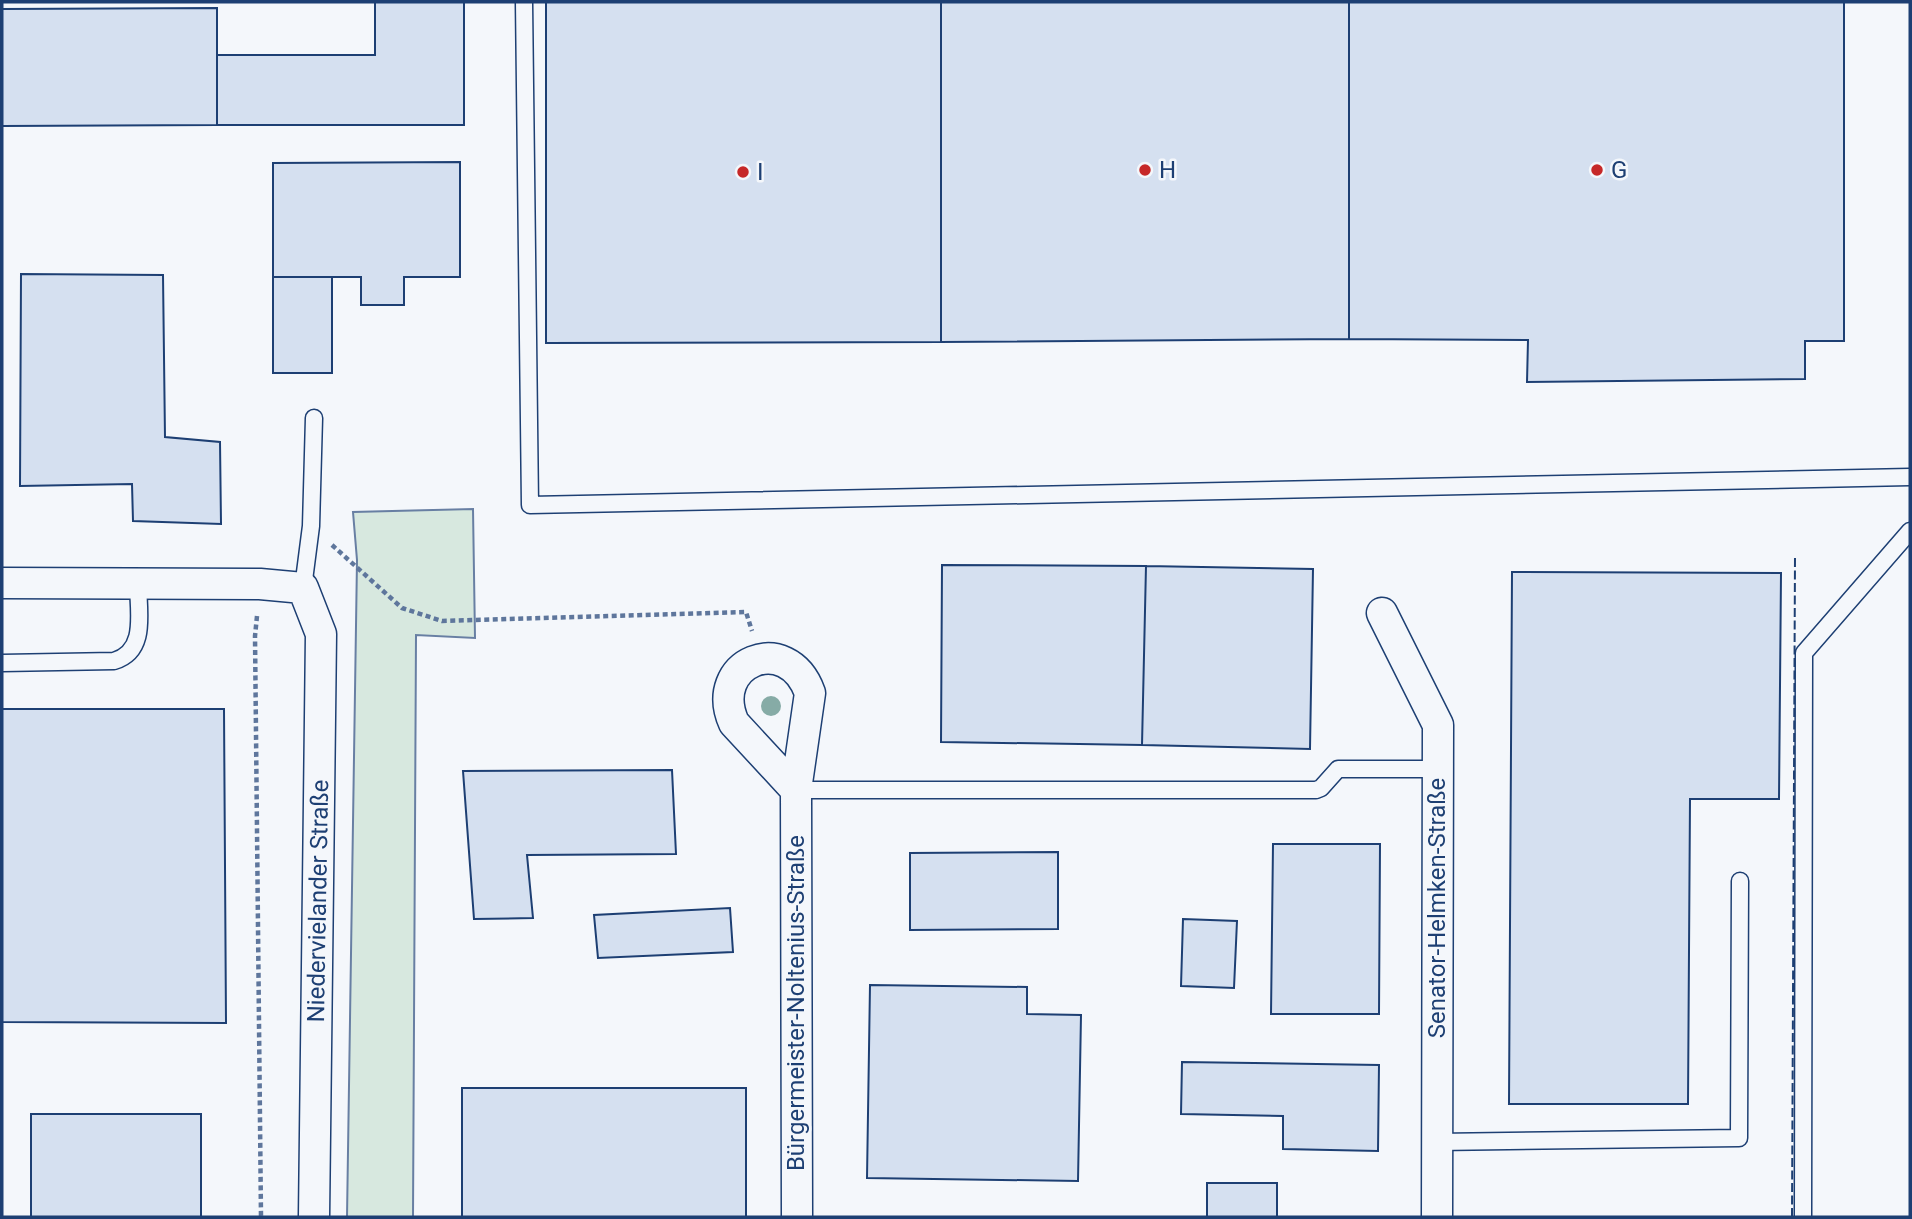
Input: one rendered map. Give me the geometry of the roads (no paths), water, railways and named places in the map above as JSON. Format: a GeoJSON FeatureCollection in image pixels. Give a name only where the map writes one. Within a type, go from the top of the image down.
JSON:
{"type":"FeatureCollection","features":[{"type":"Feature","properties":{"kind":"street"},"geometry":{"type":"LineString","coordinates":[[2,583],[260,584],[303,588]]}},
{"type":"Feature","properties":{"kind":"street","name":"Niedervielander Straße"},"geometry":{"type":"LineString","coordinates":[[303,588],[321,634],[314,1217]]}},
{"type":"Feature","properties":{"kind":"street","name":"Senator-Helmken-Straße"},"geometry":{"type":"LineString","coordinates":[[1382,613],[1438,724],[1437,1217]]}},
{"type":"Feature","properties":{"kind":"street","name":"Bürgermeister-Noltenius-Straße"},"geometry":{"type":"LineString","coordinates":[[796,790],[734,723],[729,710],[727,696],[738,671],[762,659],[786,662],[796,669],[804,678],[810,694],[796,790],[797,1217]]}},
{"type":"Feature","properties":{"kind":"lane"},"geometry":{"type":"LineString","coordinates":[[524,2],[530,505],[1910,477]]}},
{"type":"Feature","properties":{"kind":"lane"},"geometry":{"type":"LineString","coordinates":[[303,588],[311,526],[314,418]]}},
{"type":"Feature","properties":{"kind":"lane"},"geometry":{"type":"LineString","coordinates":[[1803,1217],[1804,653],[1910,531]]}},
{"type":"Feature","properties":{"kind":"lane"},"geometry":{"type":"LineString","coordinates":[[2,663],[114,661],[125,658],[136,644],[139,633],[138,583]]}},
{"type":"Feature","properties":{"kind":"lane"},"geometry":{"type":"LineString","coordinates":[[796,790],[1316,790],[1338,769],[1437,769]]}},
{"type":"Feature","properties":{"kind":"lane"},"geometry":{"type":"LineString","coordinates":[[1437,1142],[1740,1138],[1740,880]]}},
{"type":"Feature","properties":{"kind":"place","name":"H"},"geometry":{"type":"Point","coordinates":[1145,170]}},
{"type":"Feature","properties":{"kind":"place","name":"G"},"geometry":{"type":"Point","coordinates":[1597,170]}},
{"type":"Feature","properties":{"kind":"place","name":"I"},"geometry":{"type":"Point","coordinates":[743,172]}}]}
